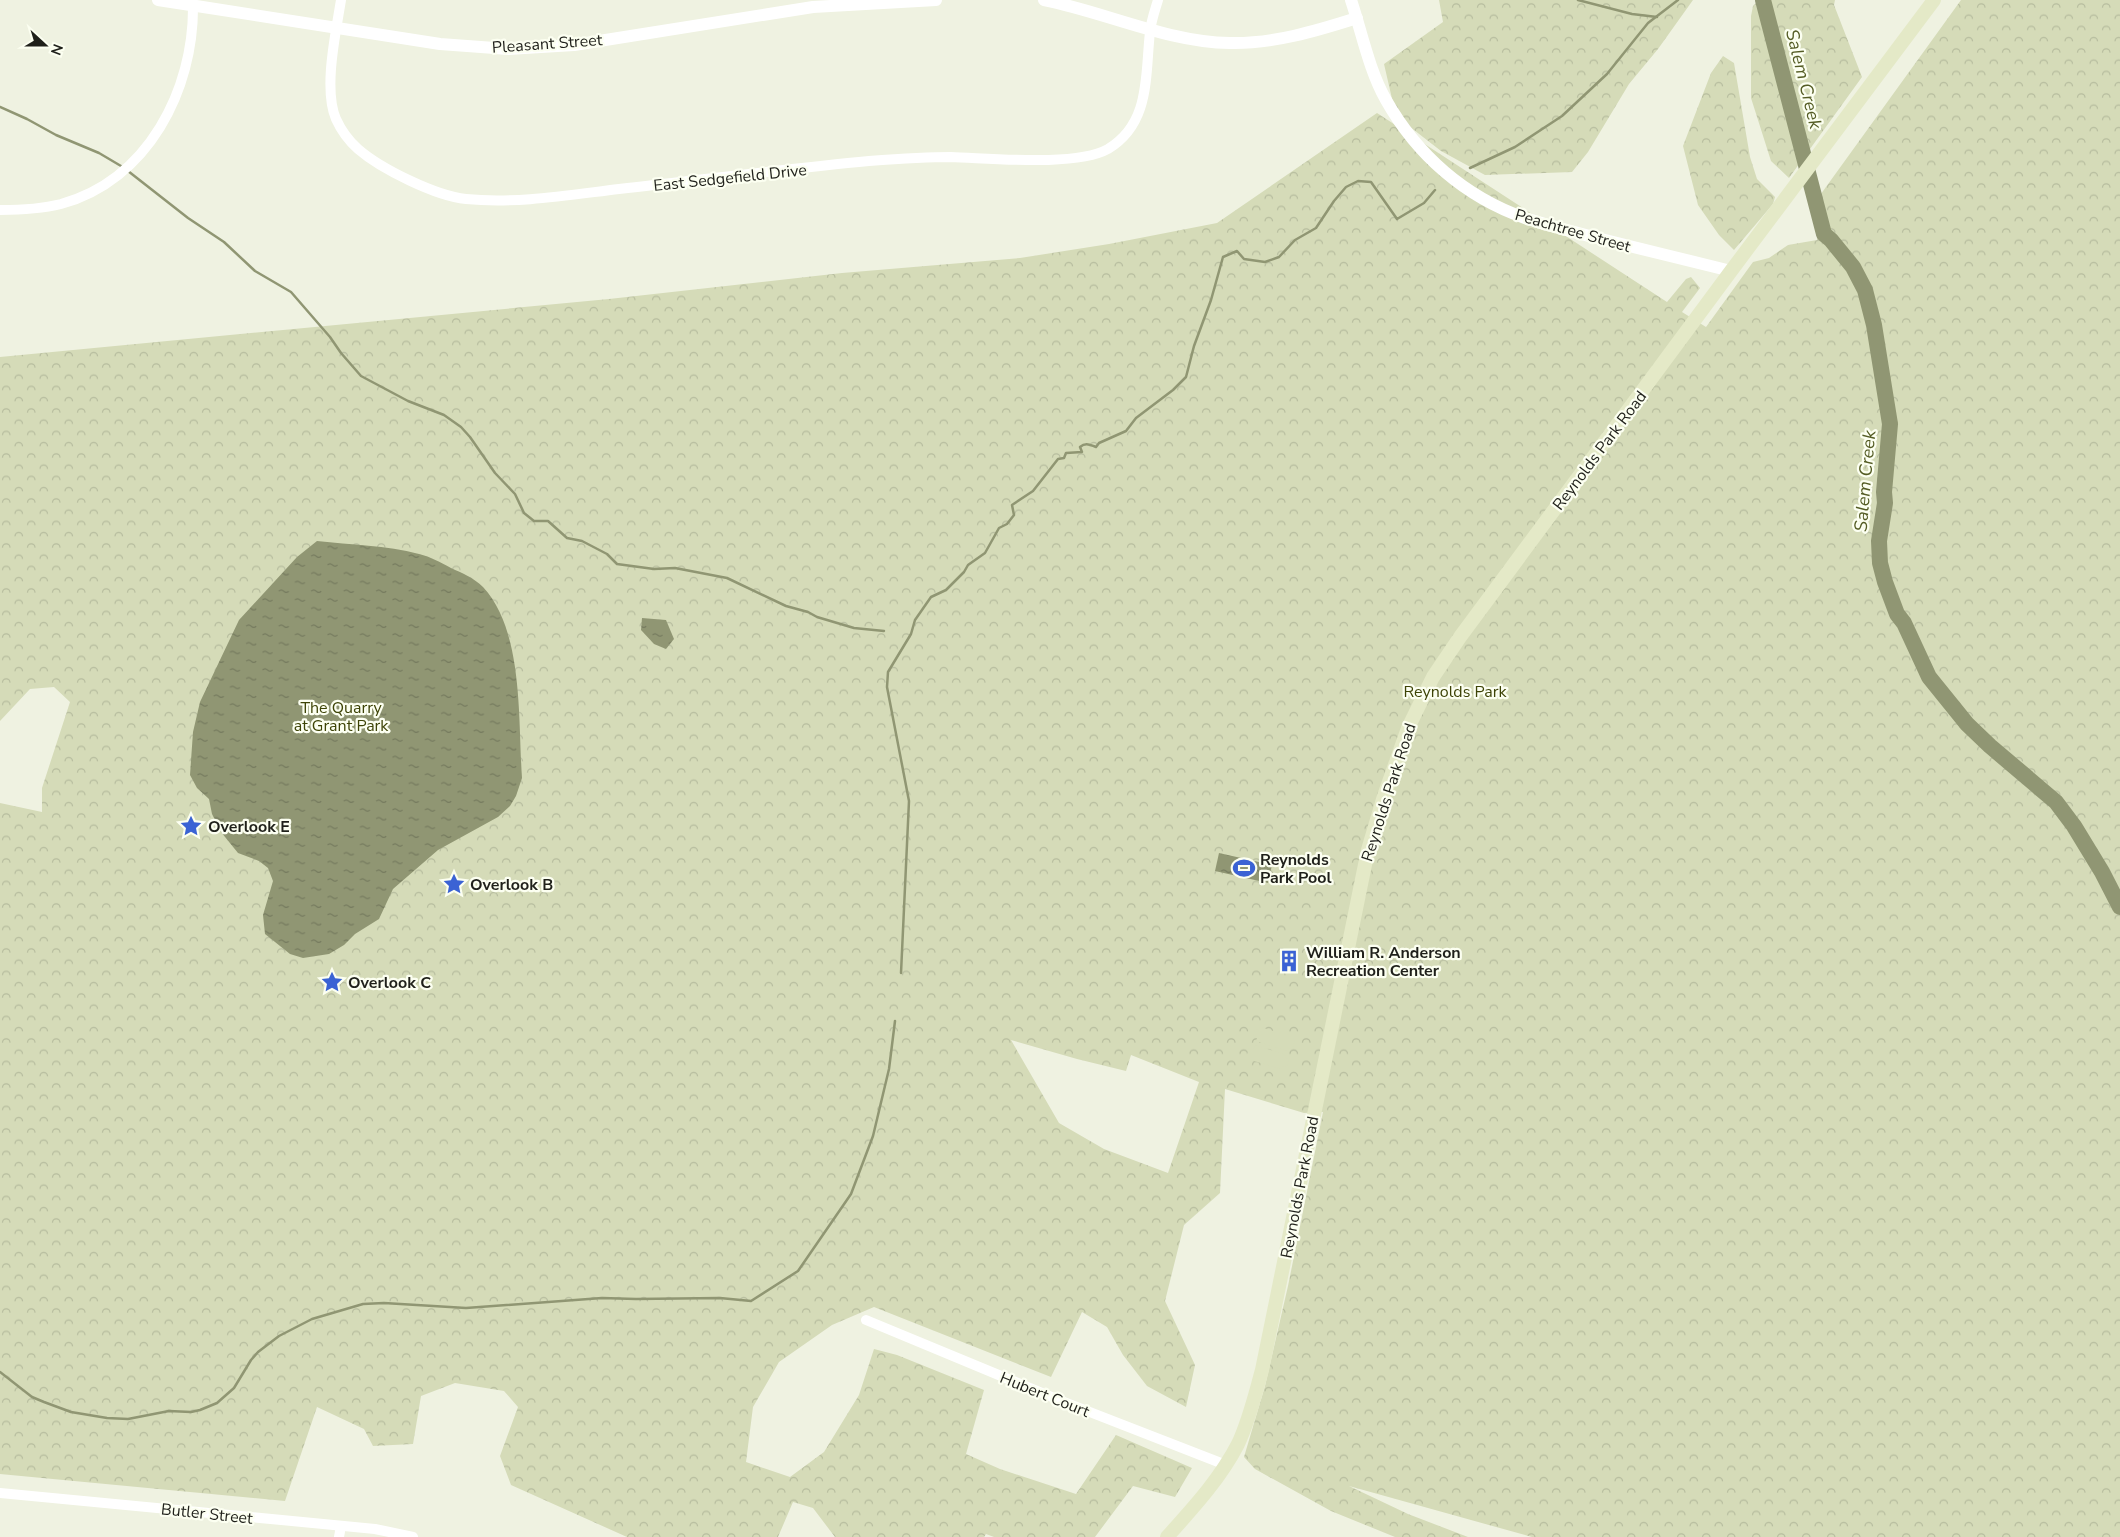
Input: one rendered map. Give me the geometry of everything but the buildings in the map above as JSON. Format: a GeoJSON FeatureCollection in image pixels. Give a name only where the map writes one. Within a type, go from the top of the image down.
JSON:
{"type":"FeatureCollection","features":[{"type":"Feature","properties":{"kind":"main road","name":"Reynolds Park Road"},"geometry":{"type":"LineString","coordinates":[[1167,1537],[1208,1490],[1226,1465],[1244,1430],[1262,1370],[1361,880],[1379,813],[1408,728],[1433,677],[1460,637],[1730,271],[1934,0]]}},
{"type":"Feature","properties":{"kind":"street","name":"Pleasant Street"},"geometry":{"type":"LineString","coordinates":[[158,0],[440,44],[508,49],[574,45],[812,4],[936,0]]}},
{"type":"Feature","properties":{"kind":"street","name":"East Sedgefield Drive"},"geometry":{"type":"LineString","coordinates":[[341,0],[330,82],[330,98],[335,118],[348,139],[366,155],[424,186],[451,196],[491,200],[572,194],[904,158],[1039,160],[1096,154],[1120,140],[1129,131],[1140,113],[1147,74],[1150,28],[1158,0]]}},
{"type":"Feature","properties":{"kind":"street"},"geometry":{"type":"LineString","coordinates":[[1044,0],[1179,36],[1231,43],[1276,39],[1316,31],[1357,18]]}},
{"type":"Feature","properties":{"kind":"street","name":"Peachtree Street"},"geometry":{"type":"LineString","coordinates":[[1351,0],[1376,77],[1385,98],[1399,122],[1422,152],[1449,176],[1495,205],[1526,218],[1730,271]]}},
{"type":"Feature","properties":{"kind":"street"},"geometry":{"type":"LineString","coordinates":[[0,210],[40,208],[76,199],[108,181],[134,161],[160,130],[179,89],[192,38],[193,5]]}},
{"type":"Feature","properties":{"kind":"street","name":"Hubert Court"},"geometry":{"type":"LineString","coordinates":[[866,1320],[1059,1400],[1226,1465]]}},
{"type":"Feature","properties":{"kind":"street","name":"Butler Street"},"geometry":{"type":"LineString","coordinates":[[0,1493],[375,1529],[413,1537]]}},
{"type":"Feature","properties":{"kind":"street"},"geometry":{"type":"LineString","coordinates":[[339,1537],[341,1526]]}},
{"type":"Feature","properties":{"kind":"green space"},"geometry":{"type":"Polygon","coordinates":[[[1439,0],[1693,0],[1658,49],[1629,84],[1588,152],[1572,172],[1485,175],[1441,151],[1396,116],[1384,64],[1443,22],[1439,0]]]}},
{"type":"Feature","properties":{"kind":"green space"},"geometry":{"type":"Polygon","coordinates":[[[1759,0],[1835,0],[1834,5],[1862,77],[1789,178],[1771,161],[1751,98],[1751,16],[1753,6],[1759,0]]]}},
{"type":"Feature","properties":{"kind":"green space"},"geometry":{"type":"Polygon","coordinates":[[[1961,0],[2120,0],[2120,1537],[1532,1537],[1349,1486],[1408,1514],[1468,1537],[1395,1537],[1331,1511],[1255,1469],[1244,1457],[1265,1386],[1288,1286],[1323,1112],[1304,1113],[1225,1089],[1220,1193],[1184,1225],[1165,1301],[1195,1365],[1186,1407],[1147,1386],[1123,1355],[1107,1327],[1082,1312],[1051,1377],[874,1307],[832,1325],[779,1362],[753,1407],[746,1462],[790,1477],[824,1452],[859,1395],[874,1349],[897,1355],[984,1390],[966,1454],[1000,1469],[1076,1494],[1116,1435],[1192,1468],[1175,1497],[1133,1486],[1095,1537],[994,1537],[986,1534],[984,1537],[835,1537],[813,1508],[793,1502],[778,1537],[627,1537],[511,1485],[500,1456],[518,1407],[504,1391],[455,1383],[421,1396],[413,1444],[373,1446],[364,1429],[317,1407],[285,1501],[0,1474],[0,803],[42,812],[42,788],[70,702],[54,687],[30,689],[0,721],[0,357],[609,299],[842,273],[1020,258],[1109,244],[1217,223],[1377,113],[1667,302],[1686,279],[1691,277],[1700,288],[1682,312],[1706,327],[1753,262],[1769,258],[1788,245],[1817,240],[1818,198],[1961,0]],[[1011,1040],[1059,1123],[1104,1149],[1168,1173],[1199,1082],[1131,1055],[1126,1071],[1011,1040]]]}},
{"type":"Feature","properties":{"kind":"green space"},"geometry":{"type":"Polygon","coordinates":[[[1723,56],[1734,63],[1750,157],[1757,179],[1775,197],[1773,204],[1734,250],[1719,235],[1698,205],[1683,146],[1711,73],[1723,56]]]}},
{"type":"Feature","properties":{"kind":"green space"},"geometry":{"type":"Polygon","coordinates":[[[1260,1027],[1291,1036],[1290,1039],[1295,1041],[1292,1049],[1288,1048],[1287,1051],[1256,1041],[1257,1038],[1253,1037],[1255,1029],[1259,1030],[1260,1027]]]}},
{"type":"Feature","properties":{"kind":"green space"},"geometry":{"type":"Polygon","coordinates":[[[1255,1045],[1286,1055],[1285,1058],[1289,1059],[1287,1067],[1282,1066],[1281,1069],[1251,1060],[1251,1057],[1247,1055],[1249,1047],[1254,1049],[1255,1045]]]}},
{"type":"Feature","properties":{"kind":"water"},"geometry":{"type":"Polygon","coordinates":[[[317,541],[381,547],[419,554],[464,574],[483,587],[496,606],[506,627],[512,652],[519,704],[522,778],[516,796],[510,806],[498,817],[438,850],[393,889],[379,919],[329,954],[303,958],[290,954],[265,934],[263,915],[273,881],[268,868],[259,861],[238,853],[221,832],[212,814],[209,799],[197,788],[190,775],[193,732],[200,702],[239,620],[297,557],[317,541]]]}},
{"type":"Feature","properties":{"kind":"water"},"geometry":{"type":"Polygon","coordinates":[[[642,618],[666,620],[674,639],[666,649],[654,644],[641,630],[642,618]]]}},
{"type":"Feature","properties":{"kind":"water","name":"Reynolds Park Pool"},"geometry":{"type":"Polygon","coordinates":[[[1219,853],[1272,865],[1268,883],[1215,871],[1219,853]]]}},
{"type":"Feature","properties":{"kind":"waterway"},"geometry":{"type":"LineString","coordinates":[[1578,0],[1632,14],[1657,17]]}},
{"type":"Feature","properties":{"kind":"waterway"},"geometry":{"type":"LineString","coordinates":[[1470,168],[1515,147],[1562,116],[1607,74],[1648,23],[1678,0]]}},
{"type":"Feature","properties":{"kind":"waterway","name":"Salem Creek"},"geometry":{"type":"LineString","coordinates":[[1763,0],[1824,234],[1853,267],[1865,290],[1874,325],[1890,424],[1884,492],[1885,503],[1879,541],[1880,563],[1897,614],[1904,623],[1929,677],[1967,724],[2056,802],[2074,826],[2102,872],[2120,907]]}},
{"type":"Feature","properties":{"kind":"waterway"},"geometry":{"type":"LineString","coordinates":[[0,107],[56,135],[99,153],[121,166]]}},
{"type":"Feature","properties":{"kind":"waterway"},"geometry":{"type":"LineString","coordinates":[[128,171],[188,218],[224,242],[255,271],[291,292],[361,376],[408,401],[444,415],[461,427],[495,473],[515,494],[524,513],[534,521],[548,521],[567,538],[582,541],[607,554],[617,564],[654,569],[675,568],[727,578],[786,606],[808,612],[817,617],[854,628],[884,631]]}},
{"type":"Feature","properties":{"kind":"waterway"},"geometry":{"type":"LineString","coordinates":[[901,973],[909,801],[887,687],[888,672],[911,634],[915,620],[931,597],[946,590],[964,572],[968,565],[985,553],[999,528],[1007,524],[1014,515],[1012,505],[1033,491],[1058,459],[1064,458],[1066,453],[1082,452],[1080,447],[1084,445],[1088,444],[1096,447],[1099,443],[1126,431],[1136,418],[1173,390],[1186,377],[1223,257],[1237,251],[1244,259],[1265,262],[1279,257],[1295,240],[1316,228],[1346,187],[1358,181],[1371,182],[1397,219],[1424,203],[1435,190]]}},
{"type":"Feature","properties":{"kind":"waterway"},"geometry":{"type":"LineString","coordinates":[[0,1372],[32,1397],[71,1412],[107,1418],[128,1419],[169,1411],[191,1412],[217,1403],[234,1388],[258,1352],[279,1336],[312,1319],[363,1304],[384,1303],[466,1308],[602,1298],[720,1298],[751,1301],[798,1271],[851,1194],[873,1136],[889,1069],[895,1021]]}},
{"type":"Feature","properties":{"kind":"place","name":"Overlook E"},"geometry":{"type":"Point","coordinates":[191,826]}},
{"type":"Feature","properties":{"kind":"place","name":"Reynolds Park Pool"},"geometry":{"type":"Point","coordinates":[1244,868]}},
{"type":"Feature","properties":{"kind":"place","name":"Overlook B"},"geometry":{"type":"Point","coordinates":[454,884]}},
{"type":"Feature","properties":{"kind":"place","name":"William R. Anderson Recreation Center"},"geometry":{"type":"Point","coordinates":[1289,961]}},
{"type":"Feature","properties":{"kind":"place","name":"Overlook C"},"geometry":{"type":"Point","coordinates":[332,982]}},
{"type":"Feature","properties":{"kind":"park label","name":"Reynolds Park"},"geometry":{"type":"Point","coordinates":[1455,691]}},
{"type":"Feature","properties":{"kind":"park label","name":"The Quarry at Grant Park"},"geometry":{"type":"Point","coordinates":[341,716]}}]}
